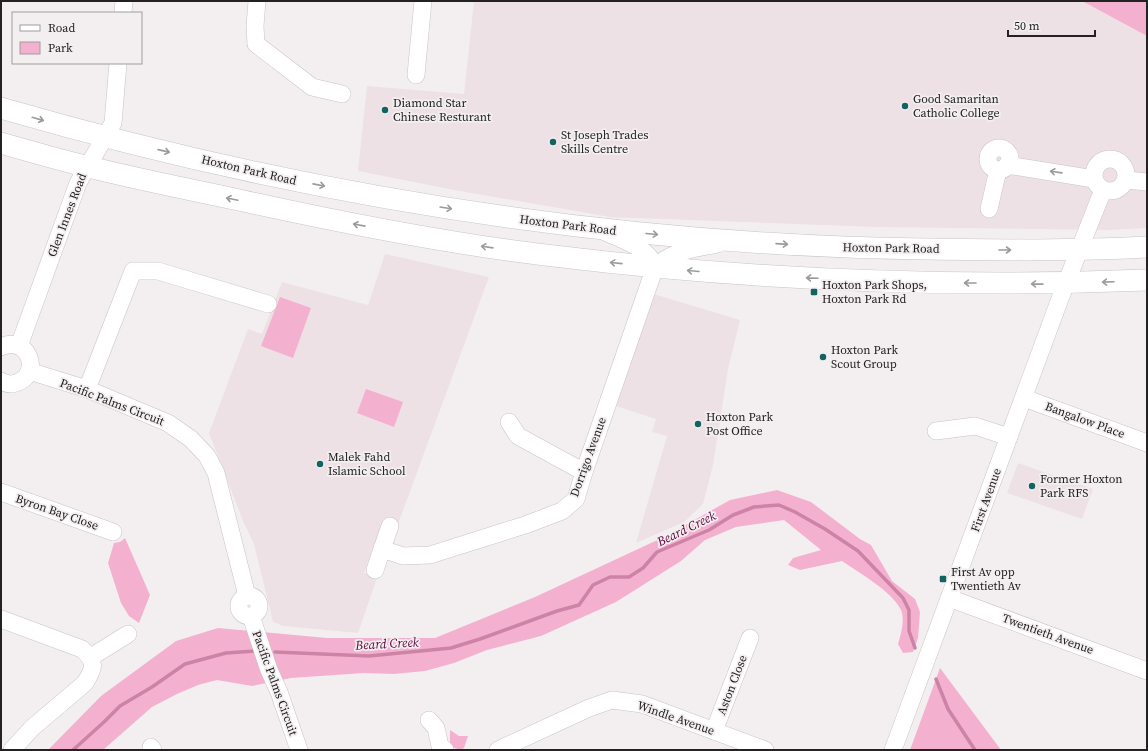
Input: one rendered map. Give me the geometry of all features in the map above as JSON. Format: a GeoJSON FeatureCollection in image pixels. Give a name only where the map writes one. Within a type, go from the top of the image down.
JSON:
{"type":"FeatureCollection","features":[{"type":"Feature","properties":{"kind":"main road","name":"Hoxton Park Road"},"geometry":{"type":"LineString","coordinates":[[1,108],[105,138],[308,183],[448,208],[600,229],[737,241],[872,249],[1106,249],[1147,246]]}},
{"type":"Feature","properties":{"kind":"main road"},"geometry":{"type":"LineString","coordinates":[[1,143],[87,167],[300,214],[448,242],[552,256],[732,274],[808,278],[968,283],[1066,283],[1147,280]]}},
{"type":"Feature","properties":{"kind":"street"},"geometry":{"type":"LineString","coordinates":[[123,12],[124,1]]}},
{"type":"Feature","properties":{"kind":"street"},"geometry":{"type":"LineString","coordinates":[[257,1],[255,26],[256,44],[312,87],[342,94]]}},
{"type":"Feature","properties":{"kind":"street"},"geometry":{"type":"LineString","coordinates":[[416,75],[423,1]]}},
{"type":"Feature","properties":{"kind":"street","name":"Glen Innes Road"},"geometry":{"type":"LineString","coordinates":[[19,346],[78,183],[113,123],[118,64]]}},
{"type":"Feature","properties":{"kind":"street"},"geometry":{"type":"LineString","coordinates":[[989,209],[1003,168],[1099,184],[1114,191],[1123,185],[1126,176],[1123,165],[1117,160],[1110,159],[1103,161],[1098,165],[1094,172],[1099,184]]}},
{"type":"Feature","properties":{"kind":"street"},"geometry":{"type":"LineString","coordinates":[[1126,176],[1147,172]]}},
{"type":"Feature","properties":{"kind":"street"},"geometry":{"type":"LineString","coordinates":[[1126,176],[1147,182]]}},
{"type":"Feature","properties":{"kind":"street","name":"First Avenue"},"geometry":{"type":"LineString","coordinates":[[893,750],[1066,283],[1080,249],[1099,184]]}},
{"type":"Feature","properties":{"kind":"street"},"geometry":{"type":"LineString","coordinates":[[600,229],[645,252],[652,260],[655,267],[662,260],[673,254],[695,248],[737,241]]}},
{"type":"Feature","properties":{"kind":"street","name":"Dorrigo Avenue"},"geometry":{"type":"LineString","coordinates":[[382,550],[403,556],[430,555],[525,525],[562,511],[576,499],[655,267]]}},
{"type":"Feature","properties":{"kind":"street"},"geometry":{"type":"LineString","coordinates":[[87,389],[133,271],[158,271],[268,304]]}},
{"type":"Feature","properties":{"kind":"street"},"geometry":{"type":"LineString","coordinates":[[1,347],[9,344],[19,346],[29,357],[30,366],[29,371],[20,381],[14,384],[2,385]]}},
{"type":"Feature","properties":{"kind":"street","name":"Pacific Palms Circuit"},"geometry":{"type":"LineString","coordinates":[[29,371],[87,389],[168,423],[191,439],[207,456],[216,473],[247,596],[257,598],[259,603],[260,608],[258,612],[251,616],[269,670],[279,692],[299,750]]}},
{"type":"Feature","properties":{"kind":"street","name":"Bangalow Place"},"geometry":{"type":"LineString","coordinates":[[1024,398],[1147,443]]}},
{"type":"Feature","properties":{"kind":"street"},"geometry":{"type":"LineString","coordinates":[[509,422],[518,436],[584,472]]}},
{"type":"Feature","properties":{"kind":"street"},"geometry":{"type":"LineString","coordinates":[[936,431],[975,426],[1009,437]]}},
{"type":"Feature","properties":{"kind":"street","name":"Byron Bay Close"},"geometry":{"type":"LineString","coordinates":[[1,492],[113,532]]}},
{"type":"Feature","properties":{"kind":"street"},"geometry":{"type":"LineString","coordinates":[[375,570],[390,526]]}},
{"type":"Feature","properties":{"kind":"street","name":"Twentieth Avenue"},"geometry":{"type":"LineString","coordinates":[[949,598],[1147,671]]}},
{"type":"Feature","properties":{"kind":"street"},"geometry":{"type":"LineString","coordinates":[[1,619],[82,649],[91,657],[92,665],[90,674],[85,683],[32,728],[12,750]]}},
{"type":"Feature","properties":{"kind":"street"},"geometry":{"type":"LineString","coordinates":[[91,657],[128,634]]}},
{"type":"Feature","properties":{"kind":"street","name":"Aston Close"},"geometry":{"type":"LineString","coordinates":[[714,731],[750,638]]}},
{"type":"Feature","properties":{"kind":"street","name":"Windle Avenue"},"geometry":{"type":"LineString","coordinates":[[498,750],[589,708],[612,700],[642,704],[765,750]]}},
{"type":"Feature","properties":{"kind":"street"},"geometry":{"type":"LineString","coordinates":[[429,720],[436,728],[440,746],[444,750]]}},
{"type":"Feature","properties":{"kind":"shaded area","name":"Good Samaritan Catholic College"},"geometry":{"type":"Polygon","coordinates":[[[474,1],[1082,1],[1147,36],[1147,228],[1109,230],[876,227],[610,217],[454,190],[358,171],[367,86],[464,94],[474,1]]]}},
{"type":"Feature","properties":{"kind":"shaded area","name":"Malek Fahd Islamic School"},"geometry":{"type":"Polygon","coordinates":[[[385,254],[489,277],[398,524],[385,520],[364,573],[377,578],[358,633],[283,626],[273,622],[254,544],[243,521],[209,433],[248,329],[262,334],[282,282],[368,305],[385,254]]]}},
{"type":"Feature","properties":{"kind":"shaded area"},"geometry":{"type":"Polygon","coordinates":[[[647,292],[740,320],[728,369],[713,465],[703,504],[684,522],[636,543],[667,436],[652,432],[656,419],[607,403],[647,292]]]}},
{"type":"Feature","properties":{"kind":"shaded area"},"geometry":{"type":"Polygon","coordinates":[[[1018,463],[1093,489],[1082,519],[1007,493],[1018,463]]]}},
{"type":"Feature","properties":{"kind":"green space"},"geometry":{"type":"Polygon","coordinates":[[[1082,1],[1147,1],[1147,36],[1082,1]]]}},
{"type":"Feature","properties":{"kind":"green space"},"geometry":{"type":"Polygon","coordinates":[[[280,297],[311,308],[293,358],[261,346],[280,297]]]}},
{"type":"Feature","properties":{"kind":"green space"},"geometry":{"type":"Polygon","coordinates":[[[366,389],[403,402],[394,427],[357,413],[366,389]]]}},
{"type":"Feature","properties":{"kind":"green space"},"geometry":{"type":"Polygon","coordinates":[[[777,490],[811,502],[860,539],[871,545],[892,581],[915,599],[920,612],[918,638],[913,652],[903,653],[898,644],[903,618],[897,603],[883,589],[866,577],[842,561],[800,570],[788,565],[793,558],[821,550],[784,520],[736,527],[705,540],[681,561],[616,602],[541,636],[487,650],[454,663],[425,671],[394,674],[364,673],[291,678],[252,686],[217,680],[198,685],[152,707],[103,750],[48,750],[101,696],[176,641],[218,628],[327,638],[435,638],[535,597],[666,536],[730,500],[777,490]]]}},
{"type":"Feature","properties":{"kind":"green space"},"geometry":{"type":"Polygon","coordinates":[[[125,538],[150,595],[139,623],[129,616],[121,603],[108,563],[114,543],[120,542],[125,538]]]}},
{"type":"Feature","properties":{"kind":"green space"},"geometry":{"type":"Polygon","coordinates":[[[940,668],[943,672],[1001,750],[910,750],[940,668]]]}},
{"type":"Feature","properties":{"kind":"green space"},"geometry":{"type":"Polygon","coordinates":[[[450,730],[459,736],[468,736],[464,748],[460,750],[450,745],[450,730]]]}},
{"type":"Feature","properties":{"kind":"waterway","name":"Beard Creek"},"geometry":{"type":"LineString","coordinates":[[275,652],[369,656],[451,648],[557,611],[579,605],[593,585],[610,577],[629,577],[643,568],[657,552],[709,530],[733,515],[754,507],[779,505],[825,529],[858,551],[903,598],[909,610],[909,631],[915,648]]}},
{"type":"Feature","properties":{"kind":"waterway","name":"Beard Creek"},"geometry":{"type":"LineString","coordinates":[[73,750],[120,706],[152,687],[185,664],[226,653],[255,651]]}},
{"type":"Feature","properties":{"kind":"waterway","name":"Beard Creek"},"geometry":{"type":"LineString","coordinates":[[936,679],[948,709],[975,750]]}},
{"type":"Feature","properties":{"kind":"place","name":"Good Samaritan Catholic College"},"geometry":{"type":"Point","coordinates":[905,106]}},
{"type":"Feature","properties":{"kind":"place","name":"Diamond Star Chinese Resturant"},"geometry":{"type":"Point","coordinates":[385,110]}},
{"type":"Feature","properties":{"kind":"place","name":"St Joseph Trades Skills Centre"},"geometry":{"type":"Point","coordinates":[553,142]}},
{"type":"Feature","properties":{"kind":"place","name":"Hoxton Park Shops, Hoxton Park Rd"},"geometry":{"type":"Point","coordinates":[814,292]}},
{"type":"Feature","properties":{"kind":"place","name":"Hoxton Park Scout Group"},"geometry":{"type":"Point","coordinates":[823,357]}},
{"type":"Feature","properties":{"kind":"place","name":"Hoxton Park Post Office"},"geometry":{"type":"Point","coordinates":[698,424]}},
{"type":"Feature","properties":{"kind":"place","name":"Malek Fahd Islamic School"},"geometry":{"type":"Point","coordinates":[320,464]}},
{"type":"Feature","properties":{"kind":"place","name":"Former Hoxton Park RFS"},"geometry":{"type":"Point","coordinates":[1032,486]}},
{"type":"Feature","properties":{"kind":"place","name":"First Av opp Twentieth Av"},"geometry":{"type":"Point","coordinates":[943,579]}}]}
